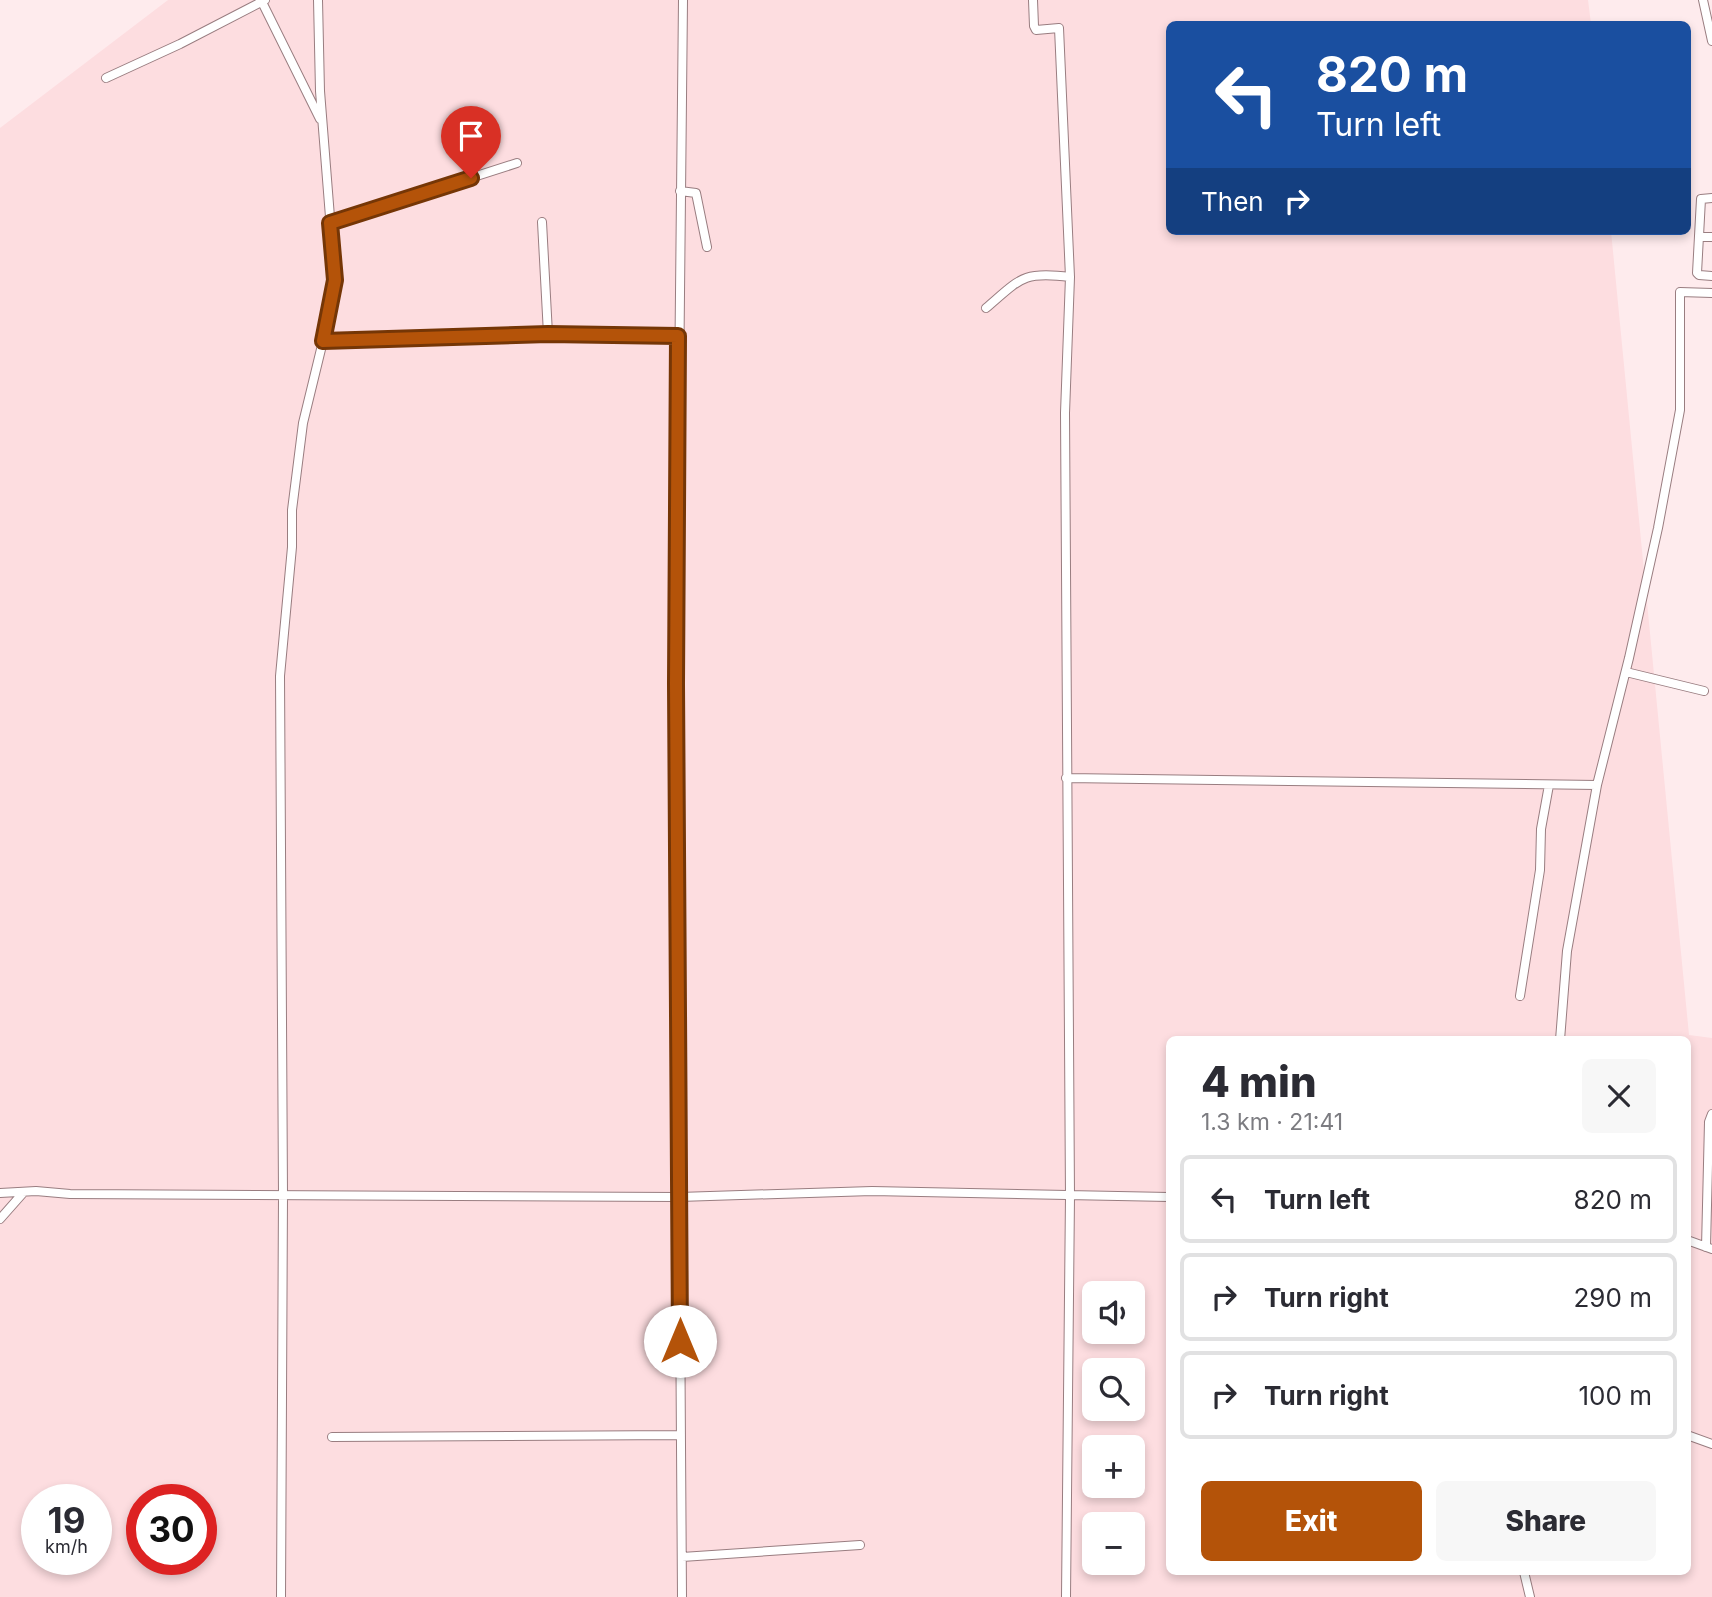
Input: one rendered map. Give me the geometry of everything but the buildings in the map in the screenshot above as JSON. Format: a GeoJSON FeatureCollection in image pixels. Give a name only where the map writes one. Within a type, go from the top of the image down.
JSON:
{"type":"FeatureCollection","features":[{"type":"Feature","properties":{"kind":"street"},"geometry":{"type":"LineString","coordinates":[[281,1597],[283,1195],[280,676],[292,547],[292,510],[303,423],[335,280],[323,125],[318,0]]}},
{"type":"Feature","properties":{"kind":"street"},"geometry":{"type":"LineString","coordinates":[[682,1597],[676,697],[683,0]]}},
{"type":"Feature","properties":{"kind":"street"},"geometry":{"type":"LineString","coordinates":[[1033,0],[1036,30],[1059,28],[1070,277],[1065,413],[1070,1196],[1066,1597]]}},
{"type":"Feature","properties":{"kind":"street"},"geometry":{"type":"LineString","coordinates":[[1703,0],[1712,41]]}},
{"type":"Feature","properties":{"kind":"street"},"geometry":{"type":"LineString","coordinates":[[106,78],[180,44],[262,1],[323,125]]}},
{"type":"Feature","properties":{"kind":"street"},"geometry":{"type":"LineString","coordinates":[[330,223],[517,163]]}},
{"type":"Feature","properties":{"kind":"street"},"geometry":{"type":"LineString","coordinates":[[680,191],[696,193],[707,247]]}},
{"type":"Feature","properties":{"kind":"street"},"geometry":{"type":"LineString","coordinates":[[1712,198],[1701,199],[1697,273],[1712,276]]}},
{"type":"Feature","properties":{"kind":"street"},"geometry":{"type":"LineString","coordinates":[[542,222],[548,334]]}},
{"type":"Feature","properties":{"kind":"street"},"geometry":{"type":"LineString","coordinates":[[1699,237],[1712,237]]}},
{"type":"Feature","properties":{"kind":"street"},"geometry":{"type":"LineString","coordinates":[[986,307],[1027,277],[1042,274],[1070,277]]}},
{"type":"Feature","properties":{"kind":"street"},"geometry":{"type":"LineString","coordinates":[[1560,1036],[1567,951],[1597,785],[1661,516],[1680,410],[1680,292],[1712,293]]}},
{"type":"Feature","properties":{"kind":"street"},"geometry":{"type":"LineString","coordinates":[[323,341],[548,334],[678,336]]}},
{"type":"Feature","properties":{"kind":"street"},"geometry":{"type":"LineString","coordinates":[[1626,672],[1704,691]]}},
{"type":"Feature","properties":{"kind":"street"},"geometry":{"type":"LineString","coordinates":[[1066,778],[1597,785]]}},
{"type":"Feature","properties":{"kind":"street"},"geometry":{"type":"LineString","coordinates":[[1520,996],[1540,870],[1541,829],[1549,785]]}},
{"type":"Feature","properties":{"kind":"street"},"geometry":{"type":"LineString","coordinates":[[1691,1241],[1709,1248],[1709,1122],[1712,1114]]}},
{"type":"Feature","properties":{"kind":"street"},"geometry":{"type":"LineString","coordinates":[[0,1193],[679,1197],[872,1191],[1166,1197]]}},
{"type":"Feature","properties":{"kind":"street"},"geometry":{"type":"LineString","coordinates":[[2,1217],[23,1193]]}},
{"type":"Feature","properties":{"kind":"street"},"geometry":{"type":"LineString","coordinates":[[332,1437],[681,1435]]}},
{"type":"Feature","properties":{"kind":"street"},"geometry":{"type":"LineString","coordinates":[[1691,1436],[1712,1444]]}},
{"type":"Feature","properties":{"kind":"street"},"geometry":{"type":"LineString","coordinates":[[682,1557],[860,1545]]}},
{"type":"Feature","properties":{"kind":"street"},"geometry":{"type":"LineString","coordinates":[[1525,1575],[1530,1597]]}},
{"type":"Feature","properties":{"kind":"shaded area"},"geometry":{"type":"Polygon","coordinates":[[[168,0],[1588,0],[1591,21],[1166,21],[1166,235],[1611,235],[1689,1035],[1712,1038],[1712,1597],[0,1597],[0,128],[168,0]]]}},
{"type":"Feature","properties":{"kind":"route"},"geometry":{"type":"LineString","coordinates":[[471,178],[330,223],[335,280],[323,341],[548,334],[678,336],[676,684],[680,1341]]}}]}
